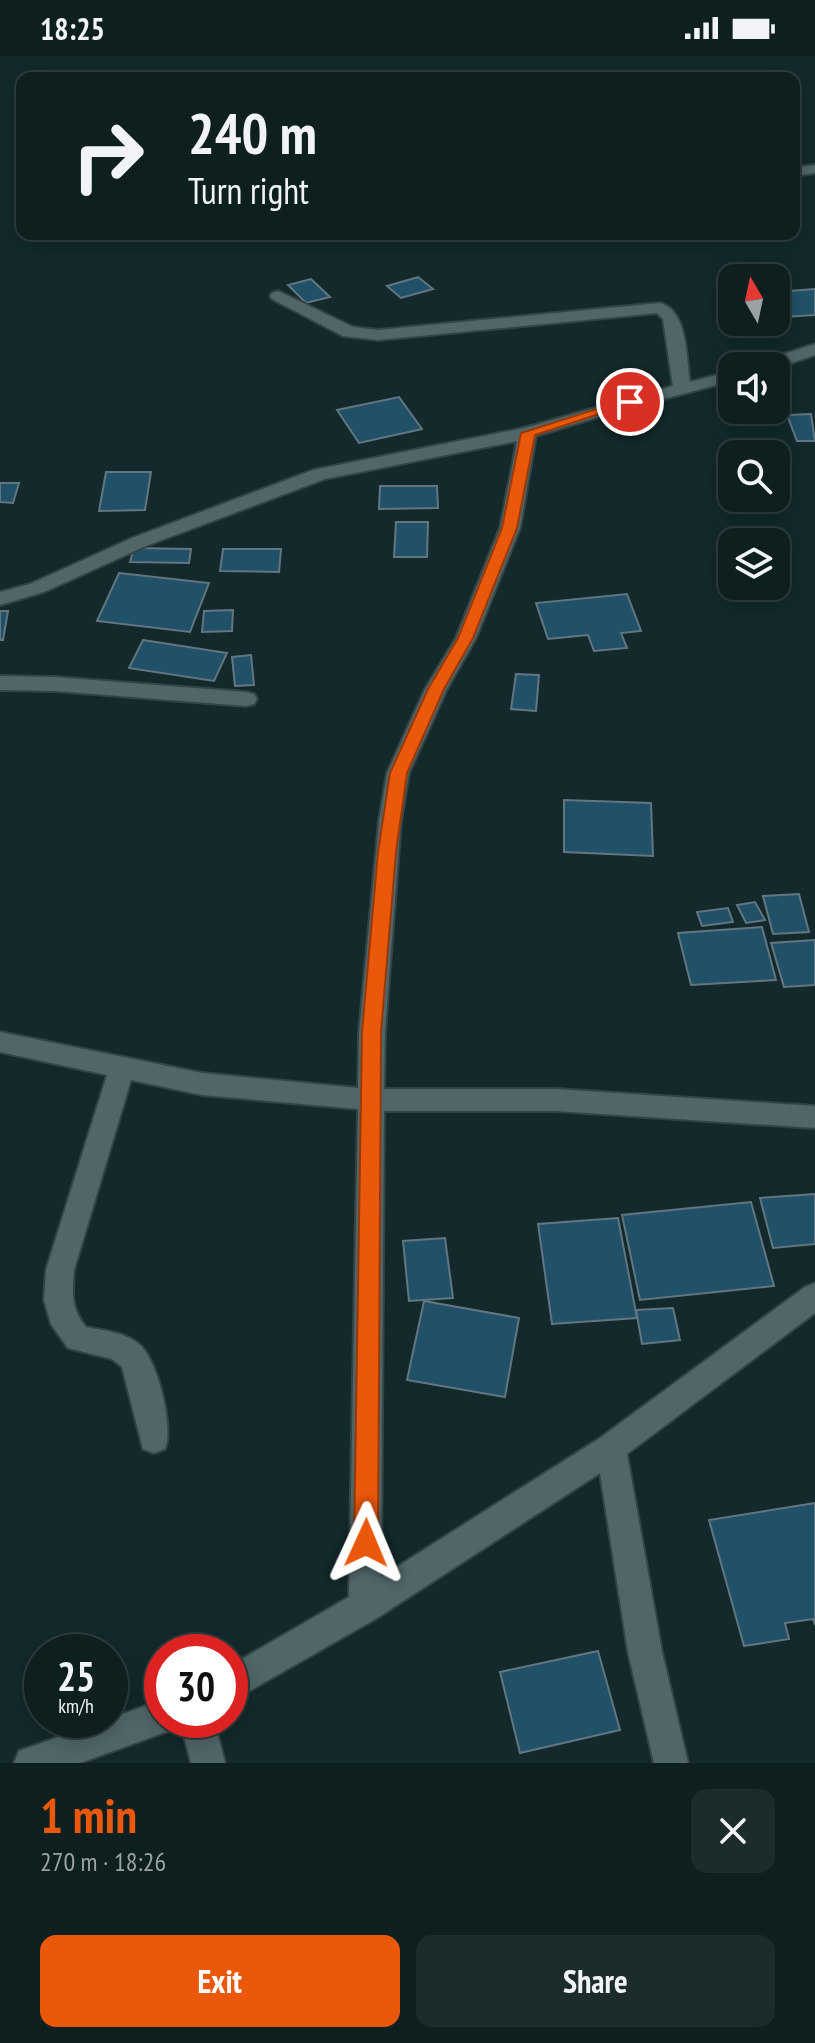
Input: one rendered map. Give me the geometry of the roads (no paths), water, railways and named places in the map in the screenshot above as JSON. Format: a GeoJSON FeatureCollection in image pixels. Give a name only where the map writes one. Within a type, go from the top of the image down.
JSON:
{"type":"FeatureCollection","features":[{"type":"Feature","properties":{"kind":"street"},"geometry":{"type":"LineString","coordinates":[[278,296],[349,332],[378,335],[660,308],[671,319],[682,389]]}},
{"type":"Feature","properties":{"kind":"street"},"geometry":{"type":"LineString","coordinates":[[790,358],[815,349]]}},
{"type":"Feature","properties":{"kind":"street"},"geometry":{"type":"LineString","coordinates":[[0,599],[37,588],[139,542],[320,474],[528,433],[718,380]]}},
{"type":"Feature","properties":{"kind":"street"},"geometry":{"type":"LineString","coordinates":[[365,1606],[371,1100],[377,964],[390,821],[398,773],[436,689],[466,638],[510,528],[528,433]]}},
{"type":"Feature","properties":{"kind":"street"},"geometry":{"type":"LineString","coordinates":[[0,683],[55,684],[246,699]]}},
{"type":"Feature","properties":{"kind":"street"},"geometry":{"type":"LineString","coordinates":[[0,1042],[202,1084],[371,1100],[556,1100],[815,1117]]}},
{"type":"Feature","properties":{"kind":"street"},"geometry":{"type":"LineString","coordinates":[[122,1067],[60,1270],[57,1297],[61,1319],[78,1339],[109,1344],[130,1353],[143,1378],[154,1439]]}},
{"type":"Feature","properties":{"kind":"street"},"geometry":{"type":"LineString","coordinates":[[248,1674],[365,1606],[611,1448],[815,1296]]}},
{"type":"Feature","properties":{"kind":"street"},"geometry":{"type":"LineString","coordinates":[[611,1448],[645,1652],[671,1763]]}},
{"type":"Feature","properties":{"kind":"street"},"geometry":{"type":"LineString","coordinates":[[31,1763],[144,1723]]}},
{"type":"Feature","properties":{"kind":"street"},"geometry":{"type":"LineString","coordinates":[[202,1738],[208,1763]]}}]}
